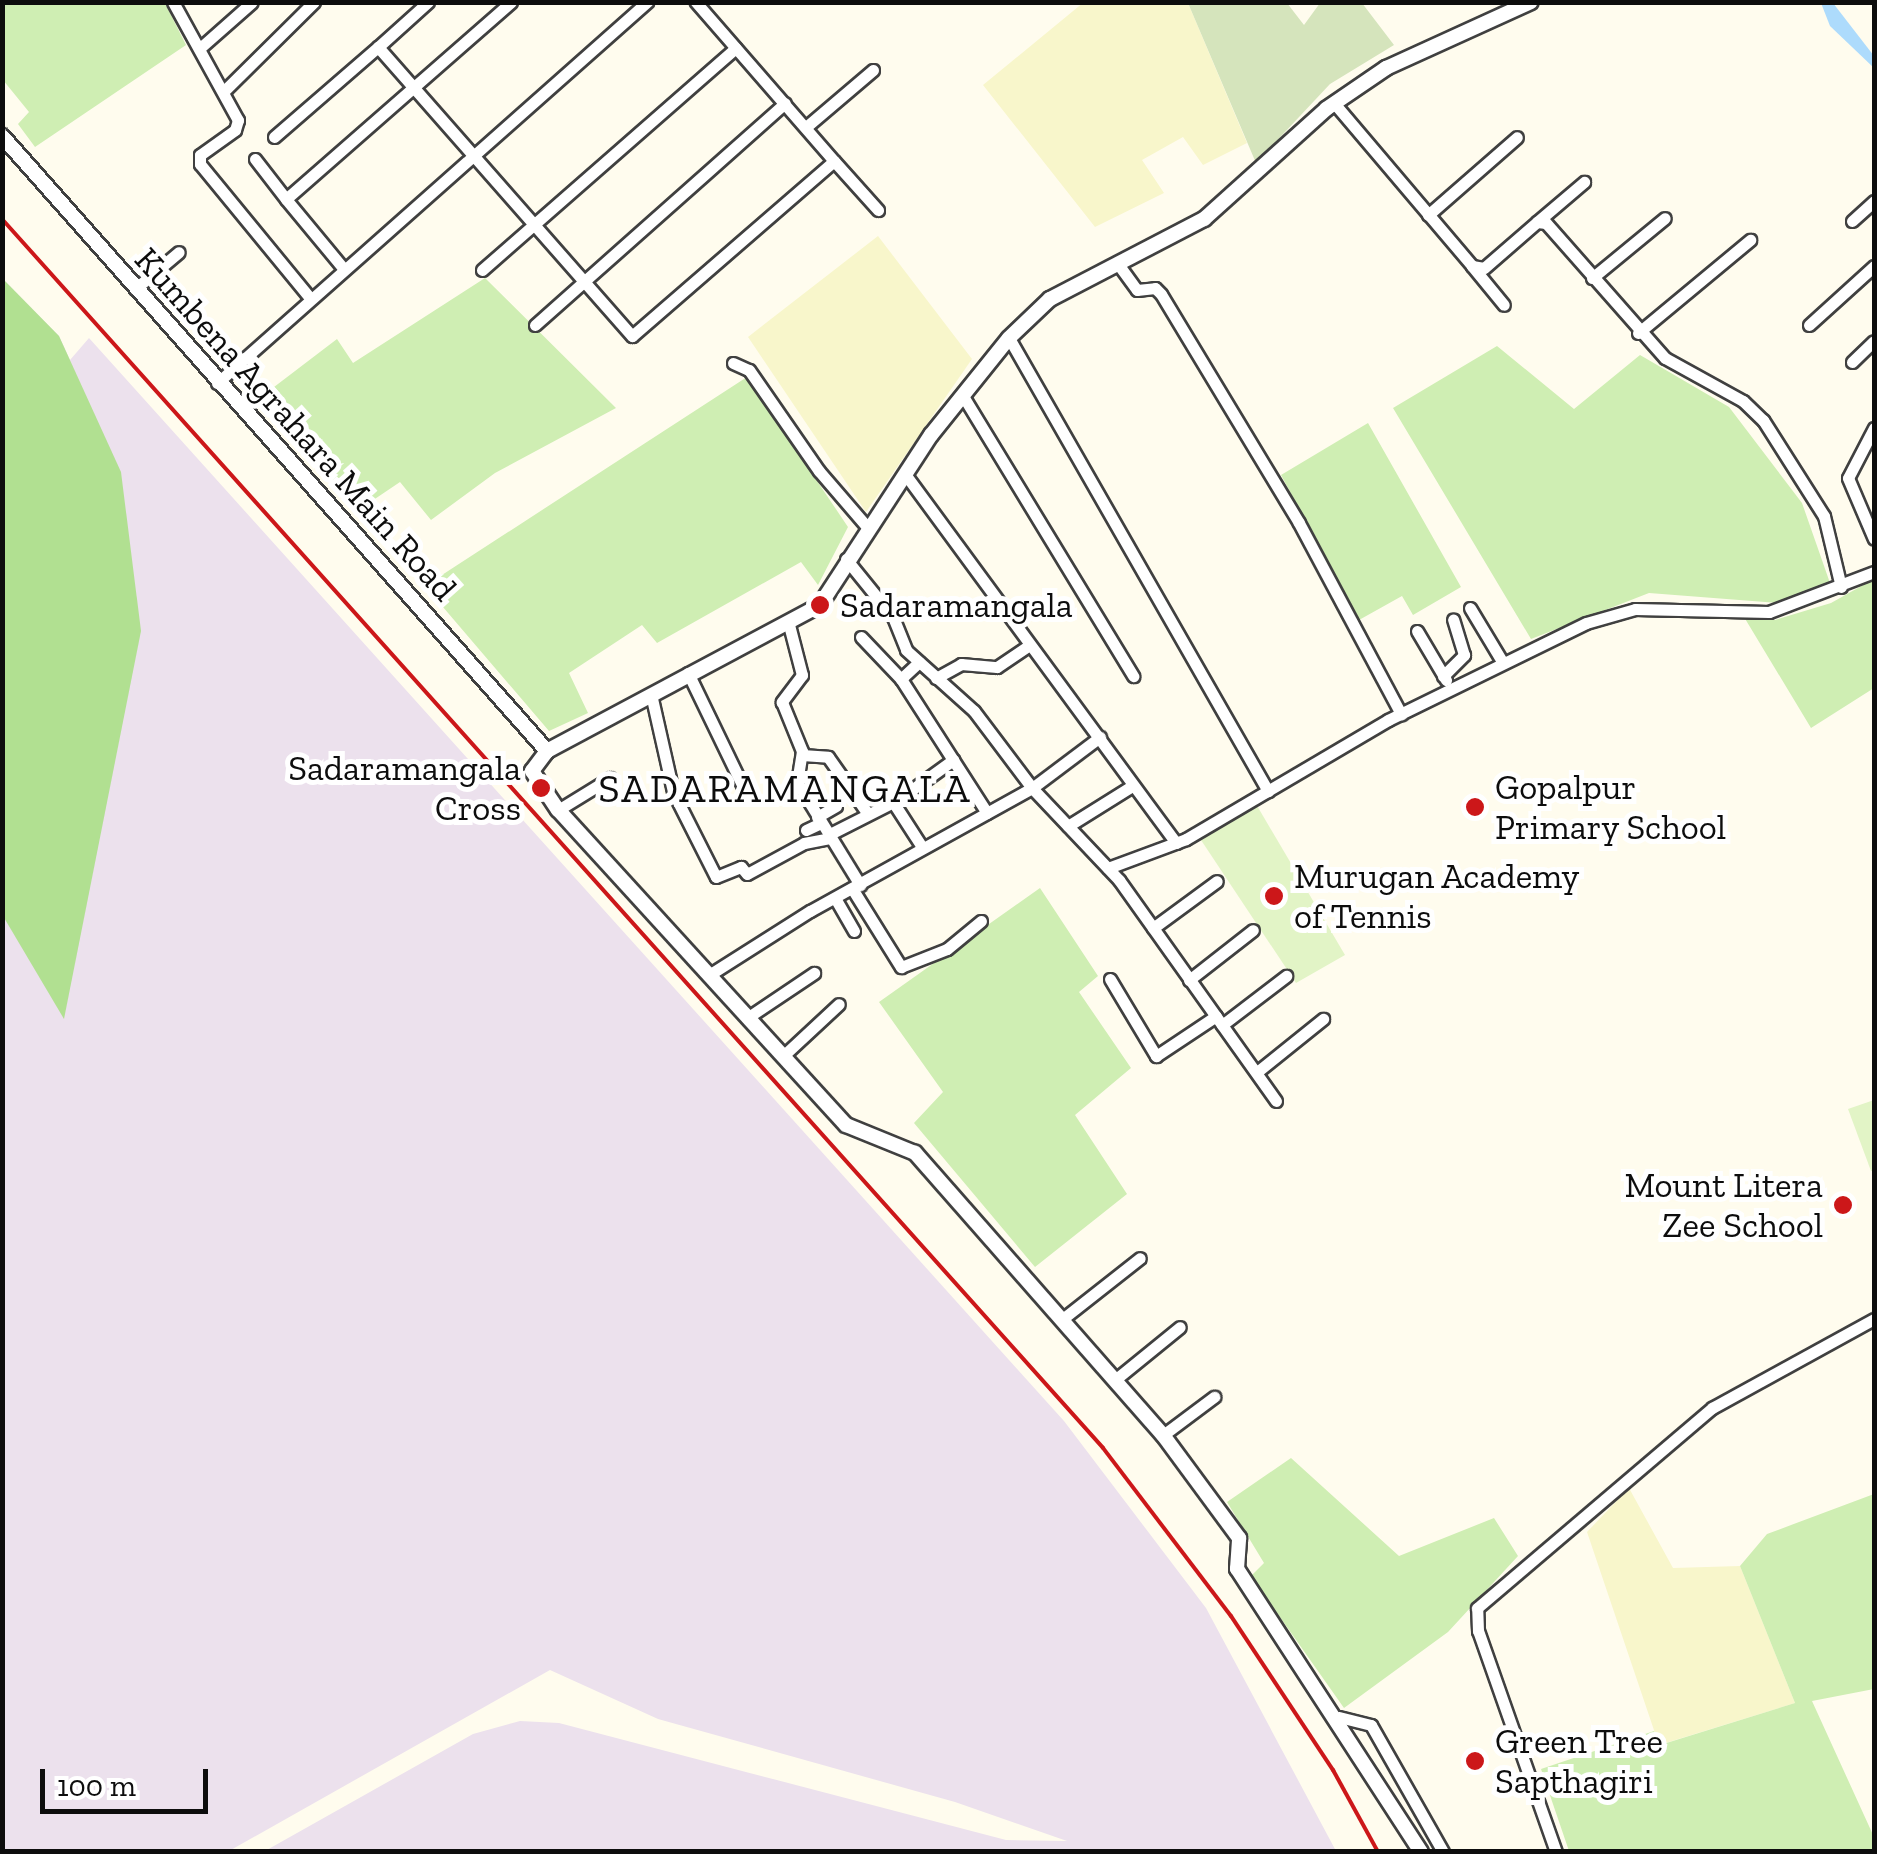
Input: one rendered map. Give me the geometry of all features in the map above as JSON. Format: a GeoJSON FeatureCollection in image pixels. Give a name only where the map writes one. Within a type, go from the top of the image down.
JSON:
{"type":"FeatureCollection","features":[{"type":"Feature","properties":{"kind":"street"},"geometry":{"type":"LineString","coordinates":[[200,48],[252,2]]}},
{"type":"Feature","properties":{"kind":"street"},"geometry":{"type":"LineString","coordinates":[[226,89],[314,2]]}},
{"type":"Feature","properties":{"kind":"street"},"geometry":{"type":"LineString","coordinates":[[274,137],[428,2]]}},
{"type":"Feature","properties":{"kind":"street"},"geometry":{"type":"LineString","coordinates":[[286,200],[511,2]]}},
{"type":"Feature","properties":{"kind":"street"},"geometry":{"type":"LineString","coordinates":[[216,382],[647,2]]}},
{"type":"Feature","properties":{"kind":"street"},"geometry":{"type":"LineString","coordinates":[[696,2],[878,210]]}},
{"type":"Feature","properties":{"kind":"street"},"geometry":{"type":"LineString","coordinates":[[1421,1852],[1339,1717],[1237,1569],[1239,1538],[1163,1435],[1065,1318],[915,1153],[846,1125],[558,810],[532,771],[547,751],[820,604],[846,559],[962,396],[1009,338],[1050,300],[1204,219],[1334,103],[1386,68],[1531,2]]}},
{"type":"Feature","properties":{"kind":"street"},"geometry":{"type":"LineString","coordinates":[[179,5],[226,89],[235,130],[200,155],[200,164],[310,298]]}},
{"type":"Feature","properties":{"kind":"street"},"geometry":{"type":"LineString","coordinates":[[378,47],[580,284],[632,336],[834,161]]}},
{"type":"Feature","properties":{"kind":"street"},"geometry":{"type":"LineString","coordinates":[[482,270],[736,48]]}},
{"type":"Feature","properties":{"kind":"street"},"geometry":{"type":"LineString","coordinates":[[806,127],[873,70]]}},
{"type":"Feature","properties":{"kind":"street"},"geometry":{"type":"LineString","coordinates":[[535,325],[785,103]]}},
{"type":"Feature","properties":{"kind":"street"},"geometry":{"type":"LineString","coordinates":[[1334,103],[1504,304]]}},
{"type":"Feature","properties":{"kind":"street","name":"Kumbena Agrahara Main Road"},"geometry":{"type":"LineString","coordinates":[[2,136],[547,751]]}},
{"type":"Feature","properties":{"kind":"street"},"geometry":{"type":"LineString","coordinates":[[1428,214],[1517,138]]}},
{"type":"Feature","properties":{"kind":"street"},"geometry":{"type":"LineString","coordinates":[[254,159],[343,268]]}},
{"type":"Feature","properties":{"kind":"street"},"geometry":{"type":"LineString","coordinates":[[1472,266],[1484,268],[1584,182]]}},
{"type":"Feature","properties":{"kind":"street"},"geometry":{"type":"LineString","coordinates":[[1852,221],[1870,205],[1874,220]]}},
{"type":"Feature","properties":{"kind":"street"},"geometry":{"type":"LineString","coordinates":[[1592,278],[1665,218]]}},
{"type":"Feature","properties":{"kind":"street"},"geometry":{"type":"LineString","coordinates":[[1537,222],[1551,228],[1638,333],[1665,358],[1743,401],[1763,420],[1824,516],[1841,587]]}},
{"type":"Feature","properties":{"kind":"street"},"geometry":{"type":"LineString","coordinates":[[1638,333],[1750,240]]}},
{"type":"Feature","properties":{"kind":"street"},"geometry":{"type":"LineString","coordinates":[[135,289],[179,252]]}},
{"type":"Feature","properties":{"kind":"street"},"geometry":{"type":"LineString","coordinates":[[1118,264],[1137,290],[1154,288],[1161,294],[1300,523],[1401,714]]}},
{"type":"Feature","properties":{"kind":"street"},"geometry":{"type":"LineString","coordinates":[[1809,325],[1874,266]]}},
{"type":"Feature","properties":{"kind":"street"},"geometry":{"type":"LineString","coordinates":[[1009,338],[1268,791]]}},
{"type":"Feature","properties":{"kind":"street"},"geometry":{"type":"LineString","coordinates":[[1852,362],[1874,341]]}},
{"type":"Feature","properties":{"kind":"street"},"geometry":{"type":"LineString","coordinates":[[733,363],[749,370],[819,472],[868,528]]}},
{"type":"Feature","properties":{"kind":"street"},"geometry":{"type":"LineString","coordinates":[[962,396],[1133,676]]}},
{"type":"Feature","properties":{"kind":"street"},"geometry":{"type":"LineString","coordinates":[[1874,428],[1848,478],[1874,539]]}},
{"type":"Feature","properties":{"kind":"street"},"geometry":{"type":"LineString","coordinates":[[905,474],[1176,843]]}},
{"type":"Feature","properties":{"kind":"street"},"geometry":{"type":"LineString","coordinates":[[846,559],[918,662],[974,712],[1032,788],[1108,868],[1276,1101]]}},
{"type":"Feature","properties":{"kind":"street"},"geometry":{"type":"LineString","coordinates":[[1108,868],[1176,843],[1401,714],[1586,623],[1635,609],[1769,612],[1874,572]]}},
{"type":"Feature","properties":{"kind":"street"},"geometry":{"type":"LineString","coordinates":[[1470,608],[1503,663]]}},
{"type":"Feature","properties":{"kind":"street"},"geometry":{"type":"LineString","coordinates":[[1443,676],[1464,655],[1453,620]]}},
{"type":"Feature","properties":{"kind":"street"},"geometry":{"type":"LineString","coordinates":[[788,621],[802,674],[782,702],[802,756],[796,782],[900,966],[947,948],[981,921]]}},
{"type":"Feature","properties":{"kind":"street"},"geometry":{"type":"LineString","coordinates":[[1417,631],[1450,688]]}},
{"type":"Feature","properties":{"kind":"street"},"geometry":{"type":"LineString","coordinates":[[861,637],[901,679],[986,813]]}},
{"type":"Feature","properties":{"kind":"street"},"geometry":{"type":"LineString","coordinates":[[936,678],[961,664],[997,667],[1028,646]]}},
{"type":"Feature","properties":{"kind":"street"},"geometry":{"type":"LineString","coordinates":[[901,679],[918,662]]}},
{"type":"Feature","properties":{"kind":"street"},"geometry":{"type":"LineString","coordinates":[[688,673],[744,789]]}},
{"type":"Feature","properties":{"kind":"street"},"geometry":{"type":"LineString","coordinates":[[651,694],[673,792],[716,877],[741,867],[747,874],[804,843],[829,836],[866,812],[893,802],[952,760]]}},
{"type":"Feature","properties":{"kind":"street"},"geometry":{"type":"LineString","coordinates":[[709,975],[922,847],[1032,788],[1100,737]]}},
{"type":"Feature","properties":{"kind":"street"},"geometry":{"type":"LineString","coordinates":[[802,756],[828,757],[866,812]]}},
{"type":"Feature","properties":{"kind":"street"},"geometry":{"type":"LineString","coordinates":[[558,810],[610,778]]}},
{"type":"Feature","properties":{"kind":"street"},"geometry":{"type":"LineString","coordinates":[[1068,826],[1132,786]]}},
{"type":"Feature","properties":{"kind":"street"},"geometry":{"type":"LineString","coordinates":[[893,802],[922,847]]}},
{"type":"Feature","properties":{"kind":"street"},"geometry":{"type":"LineString","coordinates":[[806,830],[836,806]]}},
{"type":"Feature","properties":{"kind":"street"},"geometry":{"type":"LineString","coordinates":[[1153,928],[1218,881]]}},
{"type":"Feature","properties":{"kind":"street"},"geometry":{"type":"LineString","coordinates":[[835,898],[854,931]]}},
{"type":"Feature","properties":{"kind":"street"},"geometry":{"type":"LineString","coordinates":[[1190,980],[1253,930]]}},
{"type":"Feature","properties":{"kind":"street"},"geometry":{"type":"LineString","coordinates":[[747,1018],[814,973]]}},
{"type":"Feature","properties":{"kind":"street"},"geometry":{"type":"LineString","coordinates":[[1110,979],[1156,1056],[1219,1021],[1286,976]]}},
{"type":"Feature","properties":{"kind":"street"},"geometry":{"type":"LineString","coordinates":[[782,1056],[839,1004]]}},
{"type":"Feature","properties":{"kind":"street"},"geometry":{"type":"LineString","coordinates":[[1257,1072],[1323,1019]]}},
{"type":"Feature","properties":{"kind":"street"},"geometry":{"type":"LineString","coordinates":[[1065,1318],[1140,1258]]}},
{"type":"Feature","properties":{"kind":"street"},"geometry":{"type":"LineString","coordinates":[[1556,1852],[1478,1631],[1478,1608],[1712,1408],[1874,1319]]}},
{"type":"Feature","properties":{"kind":"street"},"geometry":{"type":"LineString","coordinates":[[1116,1379],[1180,1326]]}},
{"type":"Feature","properties":{"kind":"street"},"geometry":{"type":"LineString","coordinates":[[1163,1435],[1214,1396]]}},
{"type":"Feature","properties":{"kind":"street"},"geometry":{"type":"LineString","coordinates":[[1339,1717],[1371,1726],[1443,1852]]}},
{"type":"Feature","properties":{"kind":"shaded area"},"geometry":{"type":"Polygon","coordinates":[[[1084,2],[1188,3],[1247,143],[1203,165],[1183,137],[1142,160],[1164,193],[1095,227],[983,85],[1084,2]]]}},
{"type":"Feature","properties":{"kind":"shaded area"},"geometry":{"type":"Polygon","coordinates":[[[878,236],[972,359],[866,512],[748,337],[878,236]]]}},
{"type":"Feature","properties":{"kind":"shaded area"},"geometry":{"type":"Polygon","coordinates":[[[2,278],[59,336],[70,360],[89,338],[1064,1421],[1206,1608],[1336,1851],[265,1851],[473,1734],[520,1721],[559,1723],[1006,1840],[1067,1841],[955,1802],[658,1719],[550,1670],[229,1851],[3,1851],[2,278]]]}},
{"type":"Feature","properties":{"kind":"shaded area"},"geometry":{"type":"Polygon","coordinates":[[[1629,1488],[1673,1568],[1740,1566],[1795,1703],[1659,1745],[1587,1532],[1629,1488]]]}},
{"type":"Feature","properties":{"kind":"green space"},"geometry":{"type":"Polygon","coordinates":[[[2,3],[165,3],[186,45],[35,147],[18,124],[29,112],[3,80],[2,3]]]}},
{"type":"Feature","properties":{"kind":"green space"},"geometry":{"type":"Polygon","coordinates":[[[1188,3],[1287,3],[1304,25],[1320,3],[1362,3],[1394,45],[1330,84],[1256,163],[1188,3]]]}},
{"type":"Feature","properties":{"kind":"green space"},"geometry":{"type":"Polygon","coordinates":[[[2,278],[59,336],[121,472],[141,631],[64,1019],[3,916],[2,278]]]}},
{"type":"Feature","properties":{"kind":"green space"},"geometry":{"type":"Polygon","coordinates":[[[485,278],[616,408],[495,473],[431,520],[400,482],[360,509],[257,400],[337,339],[353,363],[485,278]]]}},
{"type":"Feature","properties":{"kind":"green space"},"geometry":{"type":"Polygon","coordinates":[[[1497,346],[1574,409],[1640,355],[1729,407],[1802,503],[1830,583],[1778,603],[1649,593],[1531,639],[1393,408],[1497,346]]]}},
{"type":"Feature","properties":{"kind":"green space"},"geometry":{"type":"Polygon","coordinates":[[[747,377],[848,527],[818,585],[801,562],[657,643],[642,625],[569,673],[588,713],[549,731],[425,586],[747,377]]]}},
{"type":"Feature","properties":{"kind":"green space"},"geometry":{"type":"Polygon","coordinates":[[[1368,423],[1461,587],[1413,615],[1402,596],[1359,620],[1281,475],[1368,423]]]}},
{"type":"Feature","properties":{"kind":"green space"},"geometry":{"type":"Polygon","coordinates":[[[1874,579],[1874,688],[1811,728],[1744,617],[1775,620],[1831,603],[1874,579]]]}},
{"type":"Feature","properties":{"kind":"green space","name":"Murugan Academy of Tennis"},"geometry":{"type":"Polygon","coordinates":[[[1256,804],[1345,955],[1296,983],[1199,837],[1256,804]]]}},
{"type":"Feature","properties":{"kind":"green space"},"geometry":{"type":"Polygon","coordinates":[[[1040,888],[1098,976],[1079,992],[1131,1068],[1075,1115],[1127,1194],[1035,1267],[914,1123],[943,1092],[879,1002],[1040,888]]]}},
{"type":"Feature","properties":{"kind":"green space"},"geometry":{"type":"Polygon","coordinates":[[[1874,1100],[1874,1170],[1871,1171],[1848,1109],[1874,1100]]]}},
{"type":"Feature","properties":{"kind":"green space"},"geometry":{"type":"Polygon","coordinates":[[[1291,1458],[1399,1556],[1494,1518],[1518,1556],[1448,1632],[1344,1708],[1251,1576],[1264,1563],[1227,1502],[1291,1458]]]}},
{"type":"Feature","properties":{"kind":"green space"},"geometry":{"type":"Polygon","coordinates":[[[1874,1494],[1874,1689],[1812,1701],[1874,1837],[1874,1851],[1569,1851],[1541,1769],[1654,1731],[1660,1745],[1795,1703],[1740,1566],[1767,1534],[1874,1494]]]}},
{"type":"Feature","properties":{"kind":"water"},"geometry":{"type":"Polygon","coordinates":[[[1821,3],[1833,3],[1874,56],[1874,68],[1830,26],[1821,3]]]}},
{"type":"Feature","properties":{"kind":"railway"},"geometry":{"type":"LineString","coordinates":[[2,219],[1103,1448],[1231,1616],[1333,1770],[1378,1852]]}},
{"type":"Feature","properties":{"kind":"place","name":"Sadaramangala"},"geometry":{"type":"Point","coordinates":[820,605]}},
{"type":"Feature","properties":{"kind":"place","name":"Sadaramangala Cross"},"geometry":{"type":"Point","coordinates":[541,788]}},
{"type":"Feature","properties":{"kind":"place","name":"Gopalpur Primary School"},"geometry":{"type":"Point","coordinates":[1475,807]}},
{"type":"Feature","properties":{"kind":"place","name":"Murugan Academy of Tennis"},"geometry":{"type":"Point","coordinates":[1274,896]}},
{"type":"Feature","properties":{"kind":"place","name":"Mount Litera Zee School"},"geometry":{"type":"Point","coordinates":[1843,1205]}},
{"type":"Feature","properties":{"kind":"place","name":"Green Tree Sapthagiri"},"geometry":{"type":"Point","coordinates":[1475,1761]}},
{"type":"Feature","properties":{"kind":"district","name":"SADARAMANGALA"},"geometry":{"type":"Point","coordinates":[785,788]}}]}
